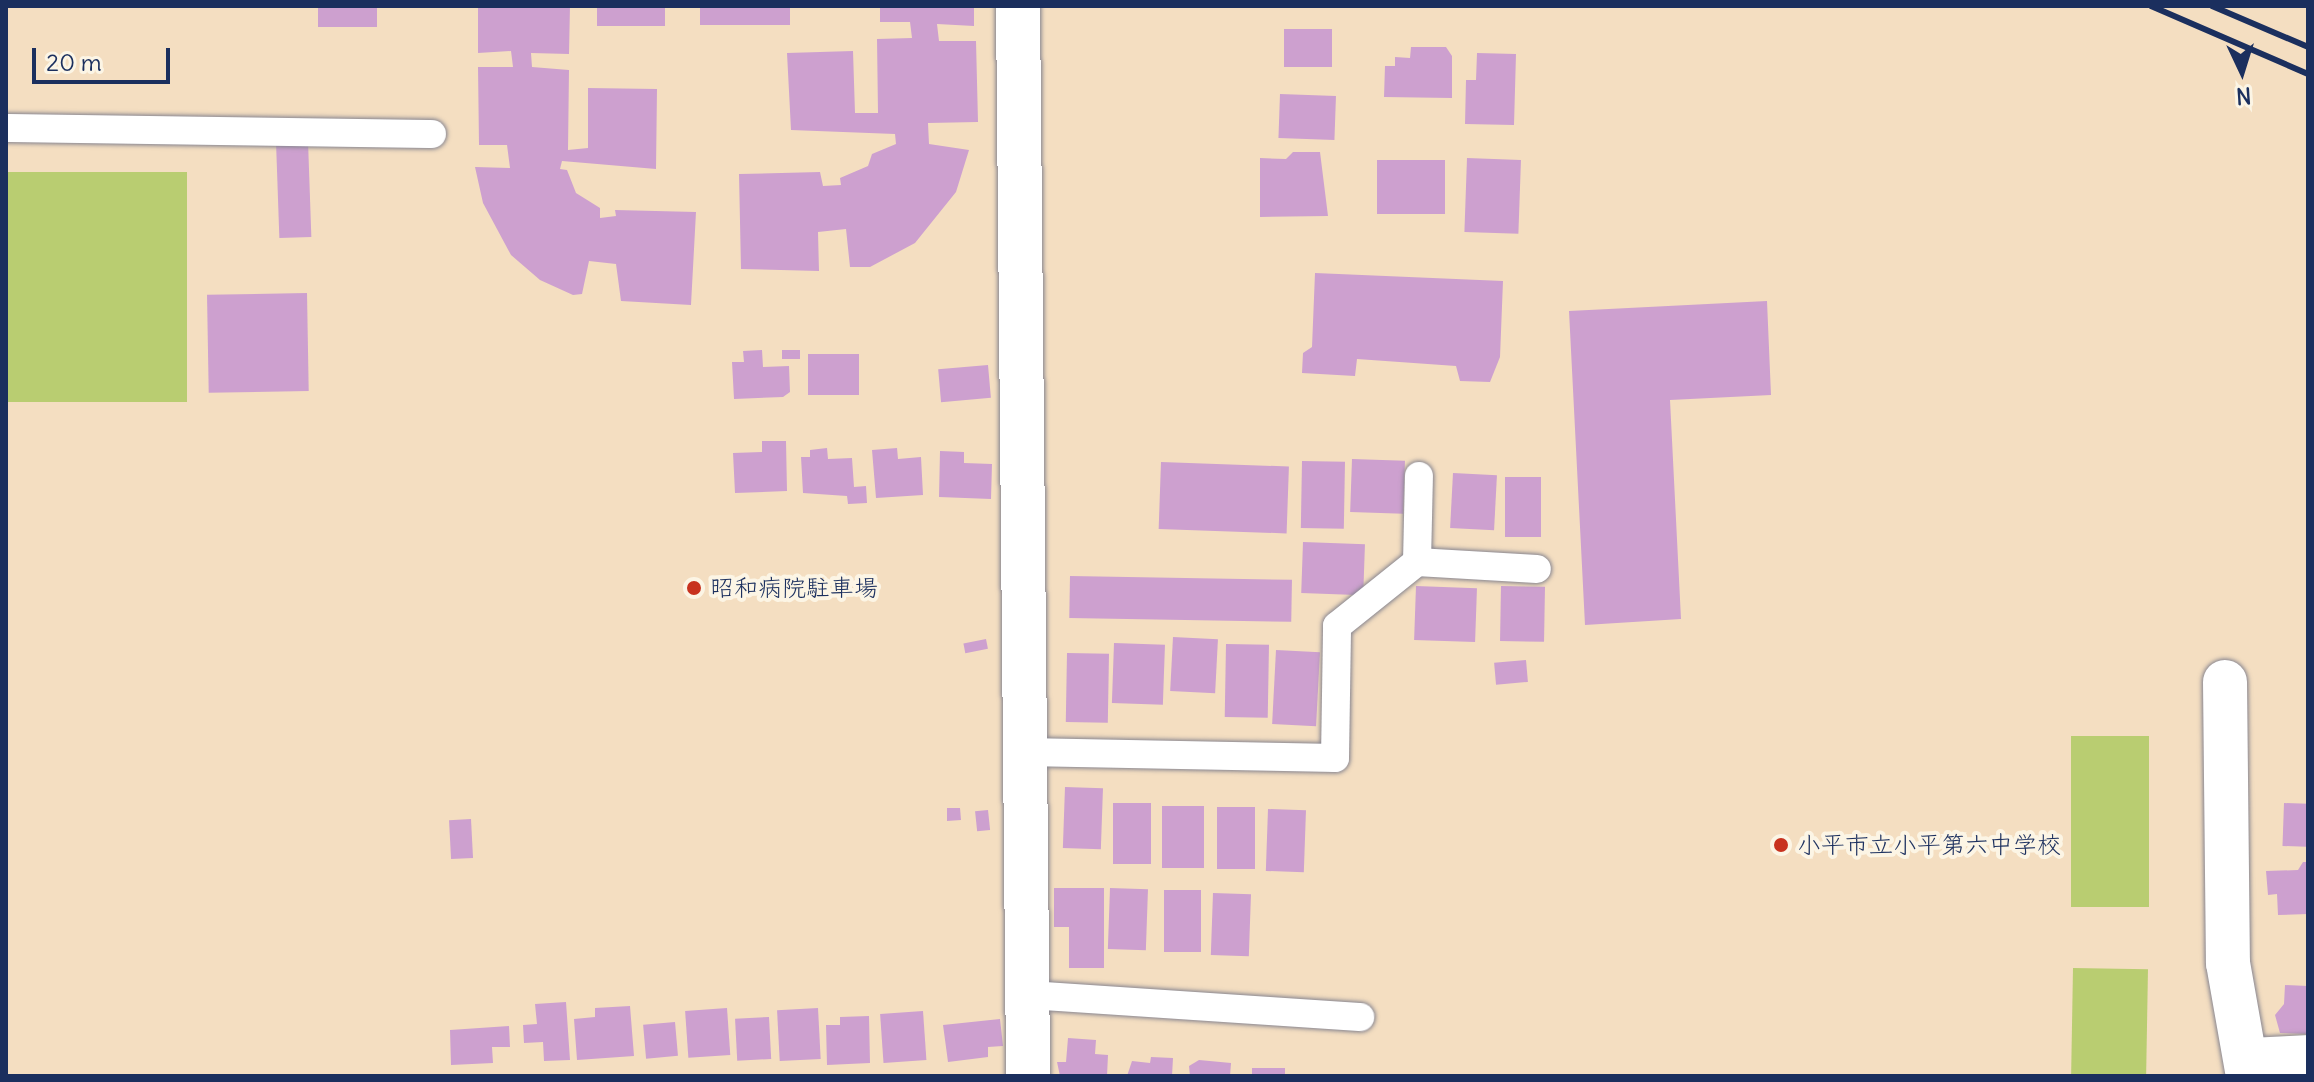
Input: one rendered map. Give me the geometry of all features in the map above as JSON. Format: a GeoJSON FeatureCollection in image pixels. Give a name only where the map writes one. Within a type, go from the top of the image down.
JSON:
{"type":"FeatureCollection","features":[{"type":"Feature","properties":{"kind":"street"},"geometry":{"type":"LineString","coordinates":[[1018,6],[1028,1076]]}},
{"type":"Feature","properties":{"kind":"street"},"geometry":{"type":"LineString","coordinates":[[2225,682],[2228,963],[2248,1068],[2308,1057]]}},
{"type":"Feature","properties":{"kind":"lane"},"geometry":{"type":"LineString","coordinates":[[6,128],[432,134]]}},
{"type":"Feature","properties":{"kind":"lane"},"geometry":{"type":"LineString","coordinates":[[1417,562],[1419,476]]}},
{"type":"Feature","properties":{"kind":"lane"},"geometry":{"type":"LineString","coordinates":[[1026,752],[1335,758],[1337,626],[1417,562],[1537,569]]}},
{"type":"Feature","properties":{"kind":"lane"},"geometry":{"type":"LineString","coordinates":[[1028,995],[1360,1017]]}},
{"type":"Feature","properties":{"kind":"green space"},"geometry":{"type":"Polygon","coordinates":[[[6,172],[187,172],[187,402],[6,402],[6,172]]]}},
{"type":"Feature","properties":{"kind":"green space"},"geometry":{"type":"Polygon","coordinates":[[[2071,736],[2149,736],[2149,907],[2071,907],[2071,736]]]}},
{"type":"Feature","properties":{"kind":"green space"},"geometry":{"type":"Polygon","coordinates":[[[2073,968],[2148,969],[2146,1076],[2071,1076],[2073,968]]]}},
{"type":"Feature","properties":{"kind":"building"},"geometry":{"type":"Polygon","coordinates":[[[318,6],[377,6],[377,27],[318,27],[318,6]]]}},
{"type":"Feature","properties":{"kind":"building"},"geometry":{"type":"Polygon","coordinates":[[[478,6],[570,6],[569,54],[531,53],[532,67],[569,70],[568,150],[588,148],[588,88],[657,89],[656,169],[562,161],[560,169],[567,170],[576,193],[600,208],[600,218],[616,216],[615,210],[696,212],[691,305],[621,301],[616,264],[589,261],[582,294],[573,295],[540,280],[511,255],[483,203],[475,167],[510,168],[507,145],[479,145],[478,67],[513,67],[511,51],[478,53],[478,6]]]}},
{"type":"Feature","properties":{"kind":"building"},"geometry":{"type":"Polygon","coordinates":[[[597,6],[665,6],[665,26],[597,26],[597,6]]]}},
{"type":"Feature","properties":{"kind":"building"},"geometry":{"type":"Polygon","coordinates":[[[700,6],[790,6],[790,25],[700,25],[700,6]]]}},
{"type":"Feature","properties":{"kind":"building"},"geometry":{"type":"Polygon","coordinates":[[[880,6],[974,6],[974,26],[937,24],[939,41],[976,41],[978,122],[928,123],[929,144],[969,150],[956,192],[915,243],[870,267],[850,267],[846,229],[818,232],[819,271],[741,269],[739,174],[820,172],[823,186],[841,185],[840,178],[868,166],[872,154],[896,144],[895,134],[791,130],[787,53],[853,51],[855,113],[878,113],[877,39],[912,38],[910,22],[880,22],[880,6]]]}},
{"type":"Feature","properties":{"kind":"building"},"geometry":{"type":"Polygon","coordinates":[[[1284,29],[1332,29],[1332,67],[1284,67],[1284,29]]]}},
{"type":"Feature","properties":{"kind":"building"},"geometry":{"type":"Polygon","coordinates":[[[1411,47],[1446,47],[1452,56],[1452,98],[1384,97],[1385,66],[1395,66],[1395,57],[1410,58],[1411,47]]]}},
{"type":"Feature","properties":{"kind":"building"},"geometry":{"type":"Polygon","coordinates":[[[1477,53],[1516,54],[1514,125],[1465,124],[1466,80],[1476,80],[1477,53]]]}},
{"type":"Feature","properties":{"kind":"building"},"geometry":{"type":"Polygon","coordinates":[[[1280,94],[1336,96],[1334,140],[1278,138],[1280,94]]]}},
{"type":"Feature","properties":{"kind":"building"},"geometry":{"type":"Polygon","coordinates":[[[308,141],[311,237],[279,238],[276,142],[308,141]]]}},
{"type":"Feature","properties":{"kind":"building"},"geometry":{"type":"Polygon","coordinates":[[[1293,152],[1320,152],[1328,216],[1260,217],[1260,158],[1286,159],[1293,152]]]}},
{"type":"Feature","properties":{"kind":"building"},"geometry":{"type":"Polygon","coordinates":[[[1467,158],[1521,160],[1518,234],[1464,232],[1467,158]]]}},
{"type":"Feature","properties":{"kind":"building"},"geometry":{"type":"Polygon","coordinates":[[[1377,160],[1445,160],[1445,214],[1377,214],[1377,160]]]}},
{"type":"Feature","properties":{"kind":"building"},"geometry":{"type":"Polygon","coordinates":[[[1315,273],[1503,281],[1500,357],[1490,382],[1460,381],[1456,366],[1357,359],[1355,376],[1302,373],[1303,353],[1312,347],[1315,273]]]}},
{"type":"Feature","properties":{"kind":"building"},"geometry":{"type":"Polygon","coordinates":[[[307,293],[309,391],[209,393],[207,295],[307,293]]]}},
{"type":"Feature","properties":{"kind":"building"},"geometry":{"type":"Polygon","coordinates":[[[1767,301],[1771,395],[1670,400],[1681,619],[1585,625],[1569,311],[1767,301]]]}},
{"type":"Feature","properties":{"kind":"building"},"geometry":{"type":"Polygon","coordinates":[[[762,350],[763,367],[789,366],[790,392],[783,397],[734,399],[732,362],[744,362],[743,351],[762,350]]]}},
{"type":"Feature","properties":{"kind":"building"},"geometry":{"type":"Polygon","coordinates":[[[782,350],[800,350],[800,359],[782,359],[782,350]]]}},
{"type":"Feature","properties":{"kind":"building"},"geometry":{"type":"Polygon","coordinates":[[[808,354],[859,354],[859,395],[808,395],[808,354]]]}},
{"type":"Feature","properties":{"kind":"building"},"geometry":{"type":"Polygon","coordinates":[[[988,365],[991,398],[941,402],[938,369],[988,365]]]}},
{"type":"Feature","properties":{"kind":"building"},"geometry":{"type":"Polygon","coordinates":[[[762,441],[786,441],[787,491],[735,493],[733,453],[762,452],[762,441]]]}},
{"type":"Feature","properties":{"kind":"building"},"geometry":{"type":"Polygon","coordinates":[[[827,448],[828,459],[852,458],[854,487],[866,486],[867,503],[848,504],[847,496],[803,493],[801,457],[810,457],[810,450],[827,448]]]}},
{"type":"Feature","properties":{"kind":"building"},"geometry":{"type":"Polygon","coordinates":[[[897,448],[898,459],[921,457],[923,495],[876,498],[872,450],[897,448]]]}},
{"type":"Feature","properties":{"kind":"building"},"geometry":{"type":"Polygon","coordinates":[[[940,451],[964,452],[964,463],[992,464],[991,499],[939,497],[940,451]]]}},
{"type":"Feature","properties":{"kind":"building"},"geometry":{"type":"Polygon","coordinates":[[[1352,459],[1405,461],[1403,514],[1350,512],[1352,459]]]}},
{"type":"Feature","properties":{"kind":"building"},"geometry":{"type":"Polygon","coordinates":[[[1302,461],[1345,462],[1344,529],[1301,528],[1302,461]]]}},
{"type":"Feature","properties":{"kind":"building"},"geometry":{"type":"Polygon","coordinates":[[[1161,462],[1289,466],[1287,533],[1159,529],[1161,462]]]}},
{"type":"Feature","properties":{"kind":"building"},"geometry":{"type":"Polygon","coordinates":[[[1453,473],[1497,475],[1494,530],[1450,528],[1453,473]]]}},
{"type":"Feature","properties":{"kind":"building"},"geometry":{"type":"Polygon","coordinates":[[[1505,477],[1541,477],[1541,537],[1505,537],[1505,477]]]}},
{"type":"Feature","properties":{"kind":"building"},"geometry":{"type":"Polygon","coordinates":[[[1303,542],[1365,544],[1363,595],[1301,593],[1303,542]]]}},
{"type":"Feature","properties":{"kind":"building"},"geometry":{"type":"Polygon","coordinates":[[[1070,576],[1292,580],[1291,622],[1069,618],[1070,576]]]}},
{"type":"Feature","properties":{"kind":"building"},"geometry":{"type":"Polygon","coordinates":[[[1416,586],[1477,588],[1475,642],[1414,640],[1416,586]]]}},
{"type":"Feature","properties":{"kind":"building"},"geometry":{"type":"Polygon","coordinates":[[[1501,586],[1545,587],[1544,642],[1500,641],[1501,586]]]}},
{"type":"Feature","properties":{"kind":"building"},"geometry":{"type":"Polygon","coordinates":[[[1173,637],[1218,639],[1215,693],[1170,691],[1173,637]]]}},
{"type":"Feature","properties":{"kind":"building"},"geometry":{"type":"Polygon","coordinates":[[[986,639],[988,649],[965,653],[963,643],[986,639]]]}},
{"type":"Feature","properties":{"kind":"building"},"geometry":{"type":"Polygon","coordinates":[[[1114,643],[1165,645],[1163,705],[1112,703],[1114,643]]]}},
{"type":"Feature","properties":{"kind":"building"},"geometry":{"type":"Polygon","coordinates":[[[1226,644],[1269,645],[1268,718],[1225,717],[1226,644]]]}},
{"type":"Feature","properties":{"kind":"building"},"geometry":{"type":"Polygon","coordinates":[[[1276,650],[1320,652],[1316,726],[1272,724],[1276,650]]]}},
{"type":"Feature","properties":{"kind":"building"},"geometry":{"type":"Polygon","coordinates":[[[1067,653],[1109,654],[1108,723],[1066,722],[1067,653]]]}},
{"type":"Feature","properties":{"kind":"building"},"geometry":{"type":"Polygon","coordinates":[[[1526,660],[1528,682],[1496,685],[1494,663],[1526,660]]]}},
{"type":"Feature","properties":{"kind":"building"},"geometry":{"type":"Polygon","coordinates":[[[1065,787],[1103,788],[1101,849],[1063,848],[1065,787]]]}},
{"type":"Feature","properties":{"kind":"building"},"geometry":{"type":"Polygon","coordinates":[[[1113,803],[1151,803],[1151,864],[1113,864],[1113,803]]]}},
{"type":"Feature","properties":{"kind":"building"},"geometry":{"type":"Polygon","coordinates":[[[2284,803],[2308,804],[2306,847],[2282,846],[2284,803]]]}},
{"type":"Feature","properties":{"kind":"building"},"geometry":{"type":"Polygon","coordinates":[[[1162,806],[1204,806],[1204,868],[1162,868],[1162,806]]]}},
{"type":"Feature","properties":{"kind":"building"},"geometry":{"type":"Polygon","coordinates":[[[1217,807],[1255,807],[1255,869],[1217,869],[1217,807]]]}},
{"type":"Feature","properties":{"kind":"building"},"geometry":{"type":"Polygon","coordinates":[[[947,808],[960,808],[961,820],[947,821],[947,808]]]}},
{"type":"Feature","properties":{"kind":"building"},"geometry":{"type":"Polygon","coordinates":[[[1268,809],[1306,810],[1304,872],[1266,871],[1268,809]]]}},
{"type":"Feature","properties":{"kind":"building"},"geometry":{"type":"Polygon","coordinates":[[[988,810],[990,830],[977,831],[975,811],[988,810]]]}},
{"type":"Feature","properties":{"kind":"building"},"geometry":{"type":"Polygon","coordinates":[[[471,819],[473,858],[451,859],[449,820],[471,819]]]}},
{"type":"Feature","properties":{"kind":"building"},"geometry":{"type":"Polygon","coordinates":[[[2303,862],[2308,862],[2308,914],[2278,915],[2277,894],[2268,895],[2266,871],[2298,870],[2303,862]]]}},
{"type":"Feature","properties":{"kind":"building"},"geometry":{"type":"Polygon","coordinates":[[[1054,888],[1104,888],[1104,968],[1069,968],[1069,927],[1054,927],[1054,888]]]}},
{"type":"Feature","properties":{"kind":"building"},"geometry":{"type":"Polygon","coordinates":[[[1110,888],[1148,889],[1146,950],[1108,949],[1110,888]]]}},
{"type":"Feature","properties":{"kind":"building"},"geometry":{"type":"Polygon","coordinates":[[[1164,890],[1201,890],[1201,952],[1164,952],[1164,890]]]}},
{"type":"Feature","properties":{"kind":"building"},"geometry":{"type":"Polygon","coordinates":[[[1213,893],[1251,894],[1249,956],[1211,955],[1213,893]]]}},
{"type":"Feature","properties":{"kind":"building"},"geometry":{"type":"Polygon","coordinates":[[[2285,985],[2308,986],[2308,1034],[2280,1033],[2275,1015],[2284,1004],[2285,985]]]}},
{"type":"Feature","properties":{"kind":"building"},"geometry":{"type":"Polygon","coordinates":[[[566,1002],[570,1060],[544,1061],[543,1042],[524,1043],[523,1025],[537,1024],[535,1004],[566,1002]]]}},
{"type":"Feature","properties":{"kind":"building"},"geometry":{"type":"Polygon","coordinates":[[[630,1006],[634,1056],[577,1060],[574,1019],[595,1017],[595,1008],[630,1006]]]}},
{"type":"Feature","properties":{"kind":"building"},"geometry":{"type":"Polygon","coordinates":[[[727,1008],[730,1055],[688,1058],[685,1011],[727,1008]]]}},
{"type":"Feature","properties":{"kind":"building"},"geometry":{"type":"Polygon","coordinates":[[[818,1008],[821,1059],[780,1061],[777,1010],[818,1008]]]}},
{"type":"Feature","properties":{"kind":"building"},"geometry":{"type":"Polygon","coordinates":[[[923,1011],[926,1060],[884,1063],[880,1014],[923,1011]]]}},
{"type":"Feature","properties":{"kind":"building"},"geometry":{"type":"Polygon","coordinates":[[[869,1016],[870,1063],[827,1065],[826,1025],[840,1025],[840,1017],[869,1016]]]}},
{"type":"Feature","properties":{"kind":"building"},"geometry":{"type":"Polygon","coordinates":[[[769,1017],[771,1059],[737,1061],[735,1019],[769,1017]]]}},
{"type":"Feature","properties":{"kind":"building"},"geometry":{"type":"Polygon","coordinates":[[[1000,1019],[1003,1046],[988,1047],[988,1057],[948,1062],[943,1025],[1000,1019]]]}},
{"type":"Feature","properties":{"kind":"building"},"geometry":{"type":"Polygon","coordinates":[[[675,1022],[678,1056],[646,1059],[643,1025],[675,1022]]]}},
{"type":"Feature","properties":{"kind":"building"},"geometry":{"type":"Polygon","coordinates":[[[509,1026],[510,1047],[492,1047],[493,1063],[451,1065],[450,1030],[509,1026]]]}},
{"type":"Feature","properties":{"kind":"building"},"geometry":{"type":"Polygon","coordinates":[[[1068,1038],[1096,1040],[1095,1054],[1108,1055],[1107,1076],[1060,1076],[1057,1062],[1066,1062],[1068,1038]]]}},
{"type":"Feature","properties":{"kind":"building"},"geometry":{"type":"Polygon","coordinates":[[[1151,1057],[1173,1058],[1172,1076],[1127,1076],[1132,1061],[1150,1063],[1151,1057]]]}},
{"type":"Feature","properties":{"kind":"building"},"geometry":{"type":"Polygon","coordinates":[[[1199,1060],[1231,1063],[1230,1076],[1190,1076],[1189,1066],[1199,1060]]]}},
{"type":"Feature","properties":{"kind":"building"},"geometry":{"type":"Polygon","coordinates":[[[1252,1068],[1285,1068],[1285,1076],[1252,1076],[1252,1068]]]}},
{"type":"Feature","properties":{"kind":"railway"},"geometry":{"type":"LineString","coordinates":[[2151,6],[2308,74]]}},
{"type":"Feature","properties":{"kind":"railway"},"geometry":{"type":"LineString","coordinates":[[2212,6],[2308,47]]}},
{"type":"Feature","properties":{"kind":"place","name":"昭和病院駐車場"},"geometry":{"type":"Point","coordinates":[694,588]}},
{"type":"Feature","properties":{"kind":"place","name":"小平市立小平第六中学校"},"geometry":{"type":"Point","coordinates":[1781,845]}}]}
